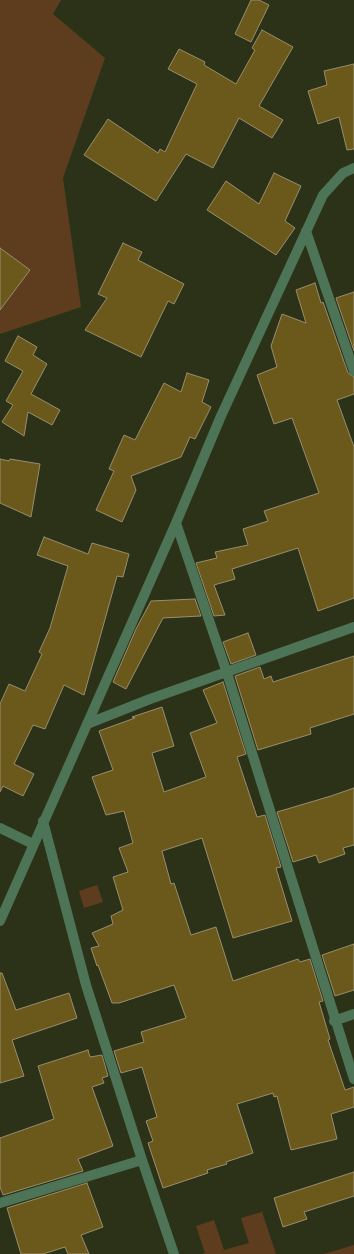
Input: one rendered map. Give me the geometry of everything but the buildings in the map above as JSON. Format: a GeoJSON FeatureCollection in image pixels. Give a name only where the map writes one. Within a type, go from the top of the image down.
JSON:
{"type":"FeatureCollection","features":[{"type":"Feature","properties":{"kind":"street"},"geometry":{"type":"LineString","coordinates":[[0,921],[176,523],[221,416],[306,231],[323,195],[343,173],[354,168]]}},
{"type":"Feature","properties":{"kind":"street"},"geometry":{"type":"LineString","coordinates":[[306,231],[354,371]]}},
{"type":"Feature","properties":{"kind":"street"},"geometry":{"type":"LineString","coordinates":[[176,523],[227,673],[334,1021],[354,1079]]}},
{"type":"Feature","properties":{"kind":"street"},"geometry":{"type":"LineString","coordinates":[[87,724],[150,699],[354,627]]}},
{"type":"Feature","properties":{"kind":"street"},"geometry":{"type":"LineString","coordinates":[[43,821],[86,985],[174,1254]]}},
{"type":"Feature","properties":{"kind":"street"},"geometry":{"type":"LineString","coordinates":[[0,828],[33,844]]}},
{"type":"Feature","properties":{"kind":"street"},"geometry":{"type":"LineString","coordinates":[[334,1021],[354,1014]]}},
{"type":"Feature","properties":{"kind":"street"},"geometry":{"type":"LineString","coordinates":[[0,1203],[142,1160]]}},
{"type":"Feature","properties":{"kind":"shaded area"},"geometry":{"type":"Polygon","coordinates":[[[0,0],[61,0],[53,14],[105,58],[63,178],[81,307],[0,334],[0,0]]]}},
{"type":"Feature","properties":{"kind":"shaded area"},"geometry":{"type":"Polygon","coordinates":[[[97,885],[103,902],[84,908],[79,891],[97,885]]]}},
{"type":"Feature","properties":{"kind":"shaded area"},"geometry":{"type":"Polygon","coordinates":[[[262,1212],[276,1254],[201,1254],[205,1253],[196,1226],[214,1220],[224,1250],[249,1243],[241,1218],[262,1212]]]}},
{"type":"Feature","properties":{"kind":"shaded area"},"geometry":{"type":"Polygon","coordinates":[[[354,1245],[354,1254],[324,1254],[354,1245]]]}}]}
